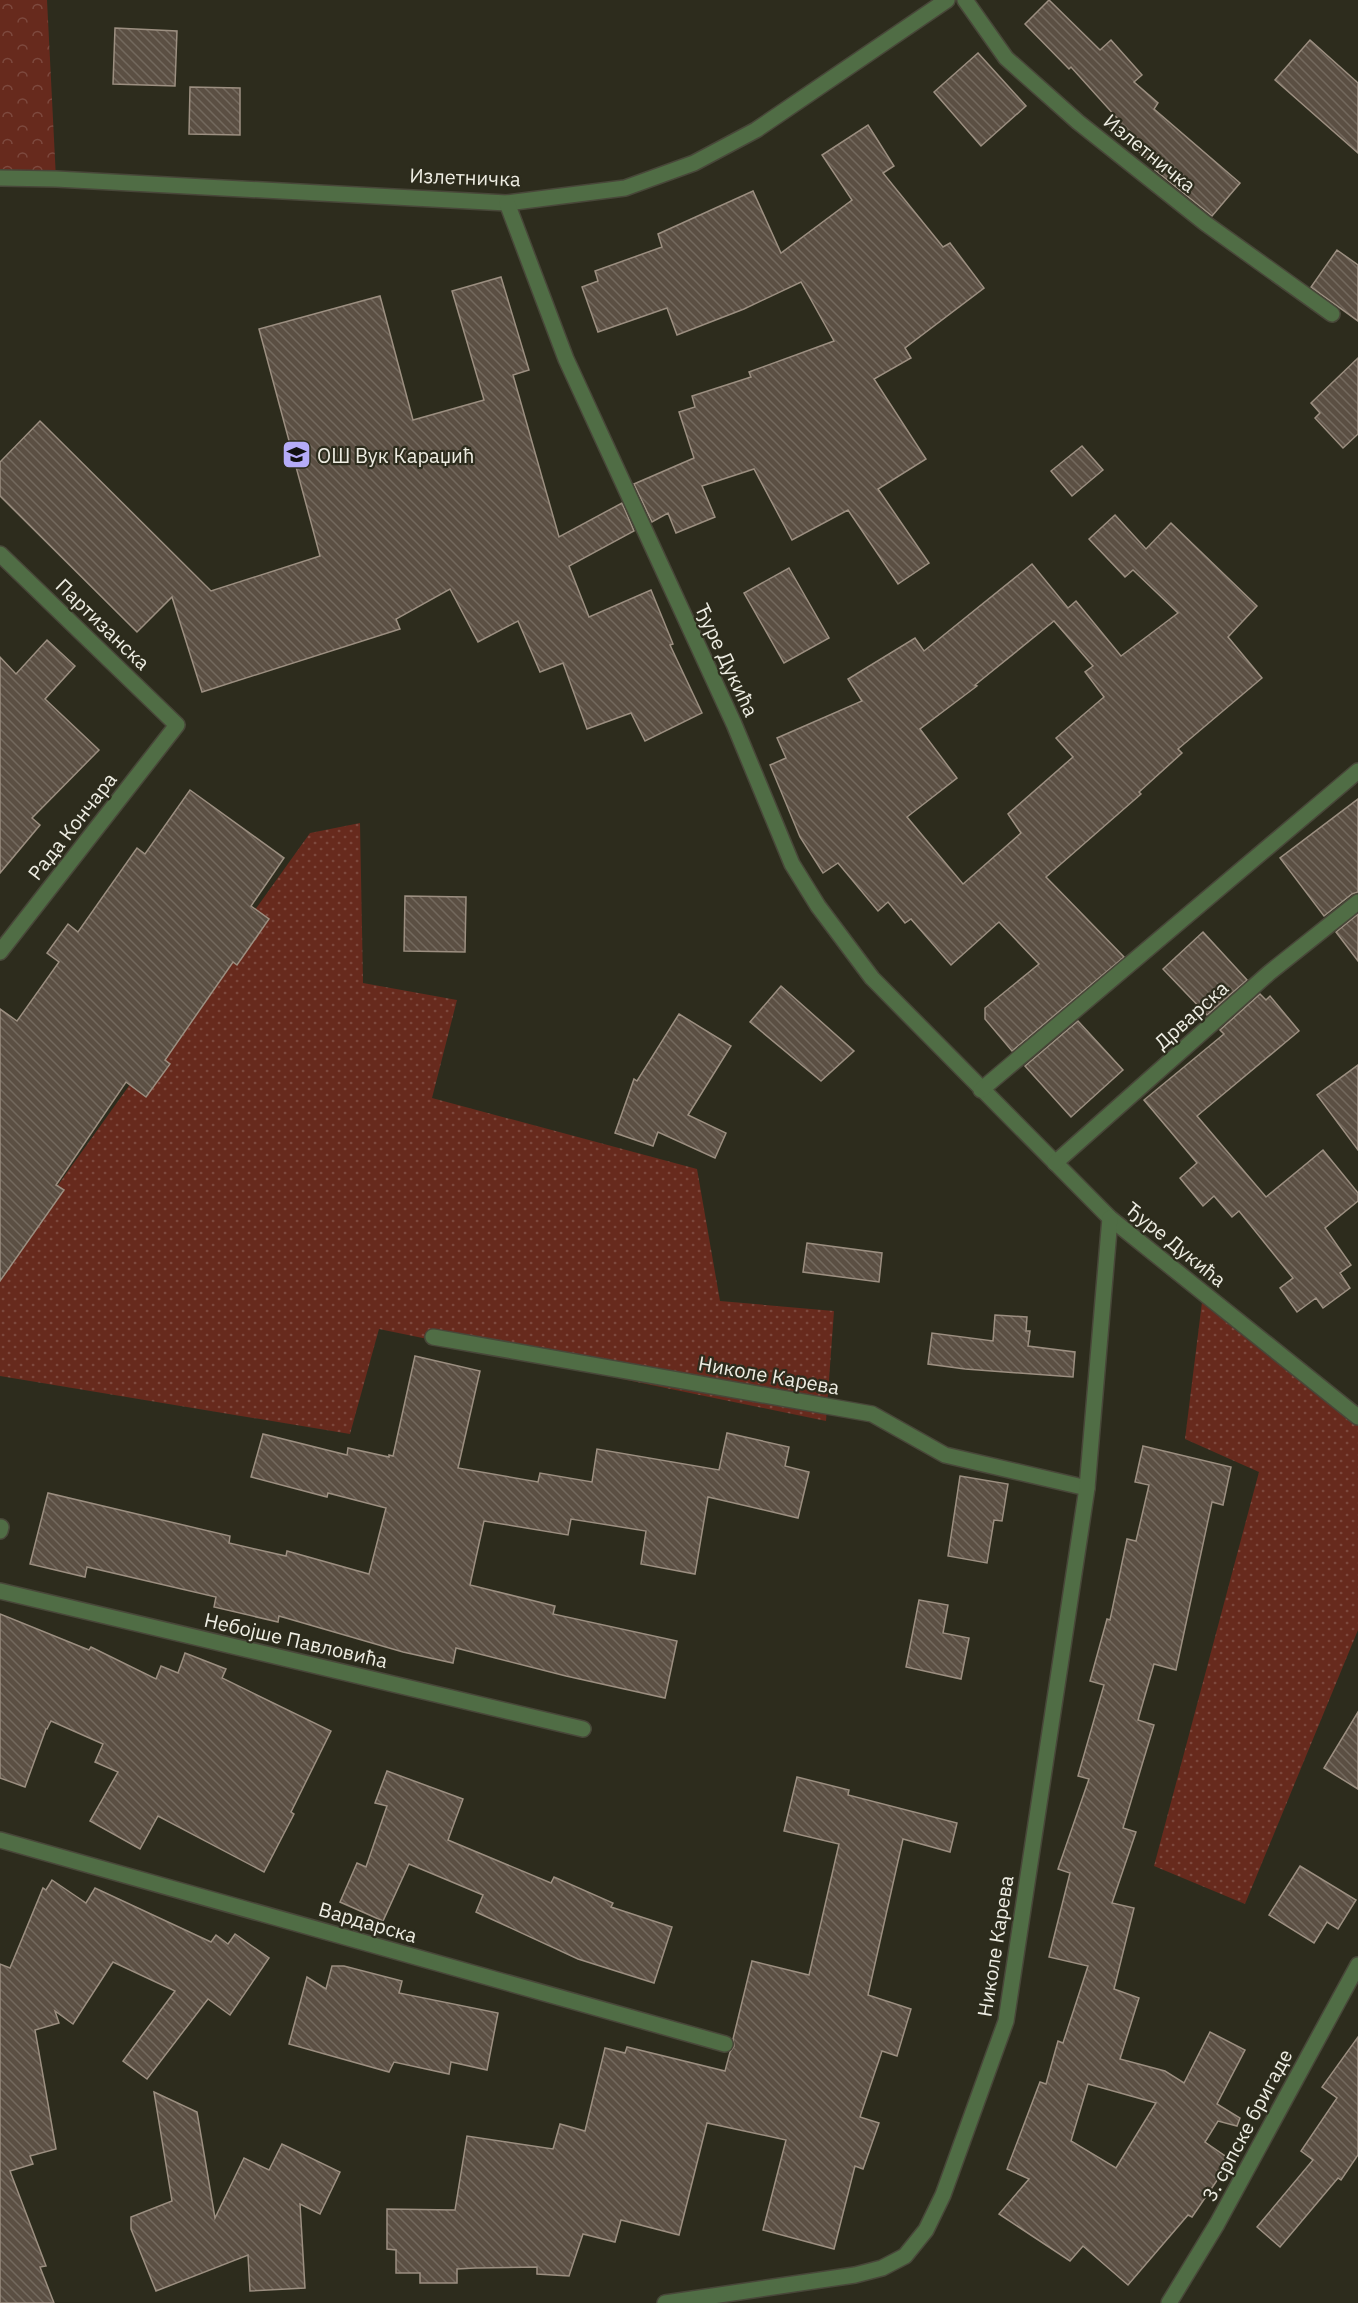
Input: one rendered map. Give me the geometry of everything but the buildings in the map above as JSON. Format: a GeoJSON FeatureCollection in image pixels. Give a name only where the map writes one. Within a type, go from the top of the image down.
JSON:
{"type":"FeatureCollection","features":[{"type":"Feature","properties":{"kind":"street","name":"Излетничка"},"geometry":{"type":"LineString","coordinates":[[0,178],[507,203],[625,188],[694,163],[756,130],[946,0]]}},
{"type":"Feature","properties":{"kind":"street","name":"Излетничка"},"geometry":{"type":"LineString","coordinates":[[965,0],[1006,58],[1078,122],[1205,224],[1332,314]]}},
{"type":"Feature","properties":{"kind":"street","name":"Ђуре Дукића"},"geometry":{"type":"LineString","coordinates":[[507,203],[566,359],[734,724],[792,864],[818,906],[872,978],[1110,1218],[1358,1417]]}},
{"type":"Feature","properties":{"kind":"street","name":"Партизанска"},"geometry":{"type":"LineString","coordinates":[[0,554],[177,725]]}},
{"type":"Feature","properties":{"kind":"street","name":"Рада Кончара"},"geometry":{"type":"LineString","coordinates":[[0,952],[177,725]]}},
{"type":"Feature","properties":{"kind":"street"},"geometry":{"type":"LineString","coordinates":[[981,1090],[1358,771]]}},
{"type":"Feature","properties":{"kind":"street","name":"Дрварска"},"geometry":{"type":"LineString","coordinates":[[1055,1163],[1269,973],[1358,902]]}},
{"type":"Feature","properties":{"kind":"street","name":"Николе Карева"},"geometry":{"type":"LineString","coordinates":[[665,2303],[855,2275],[882,2268],[905,2256],[926,2230],[943,2195],[1006,2021],[1087,1488],[1110,1218]]}},
{"type":"Feature","properties":{"kind":"street","name":"Николе Карева"},"geometry":{"type":"LineString","coordinates":[[433,1337],[872,1414],[945,1455],[1087,1488]]}},
{"type":"Feature","properties":{"kind":"street","name":"Небојше Павловића"},"geometry":{"type":"LineString","coordinates":[[0,1591],[583,1729]]}},
{"type":"Feature","properties":{"kind":"street","name":"Вардарска"},"geometry":{"type":"LineString","coordinates":[[0,1840],[725,2044]]}},
{"type":"Feature","properties":{"kind":"street","name":"3. српске бригаде"},"geometry":{"type":"LineString","coordinates":[[1168,2303],[1217,2224],[1358,1965]]}},
{"type":"Feature","properties":{"kind":"green space"},"geometry":{"type":"Polygon","coordinates":[[[0,0],[47,0],[56,179],[0,178],[0,0]]]}},
{"type":"Feature","properties":{"kind":"green space"},"geometry":{"type":"Polygon","coordinates":[[[360,823],[363,983],[457,1000],[432,1098],[697,1169],[720,1301],[834,1311],[826,1421],[379,1329],[350,1434],[0,1376],[0,1266],[310,833],[360,823]]]}},
{"type":"Feature","properties":{"kind":"green space"},"geometry":{"type":"Polygon","coordinates":[[[1203,1294],[1358,1417],[1358,1630],[1245,1904],[1154,1866],[1259,1472],[1185,1439],[1203,1294]]]}},
{"type":"Feature","properties":{"kind":"place","name":"ОШ Вук Караџић"},"geometry":{"type":"Point","coordinates":[296,455]}}]}
